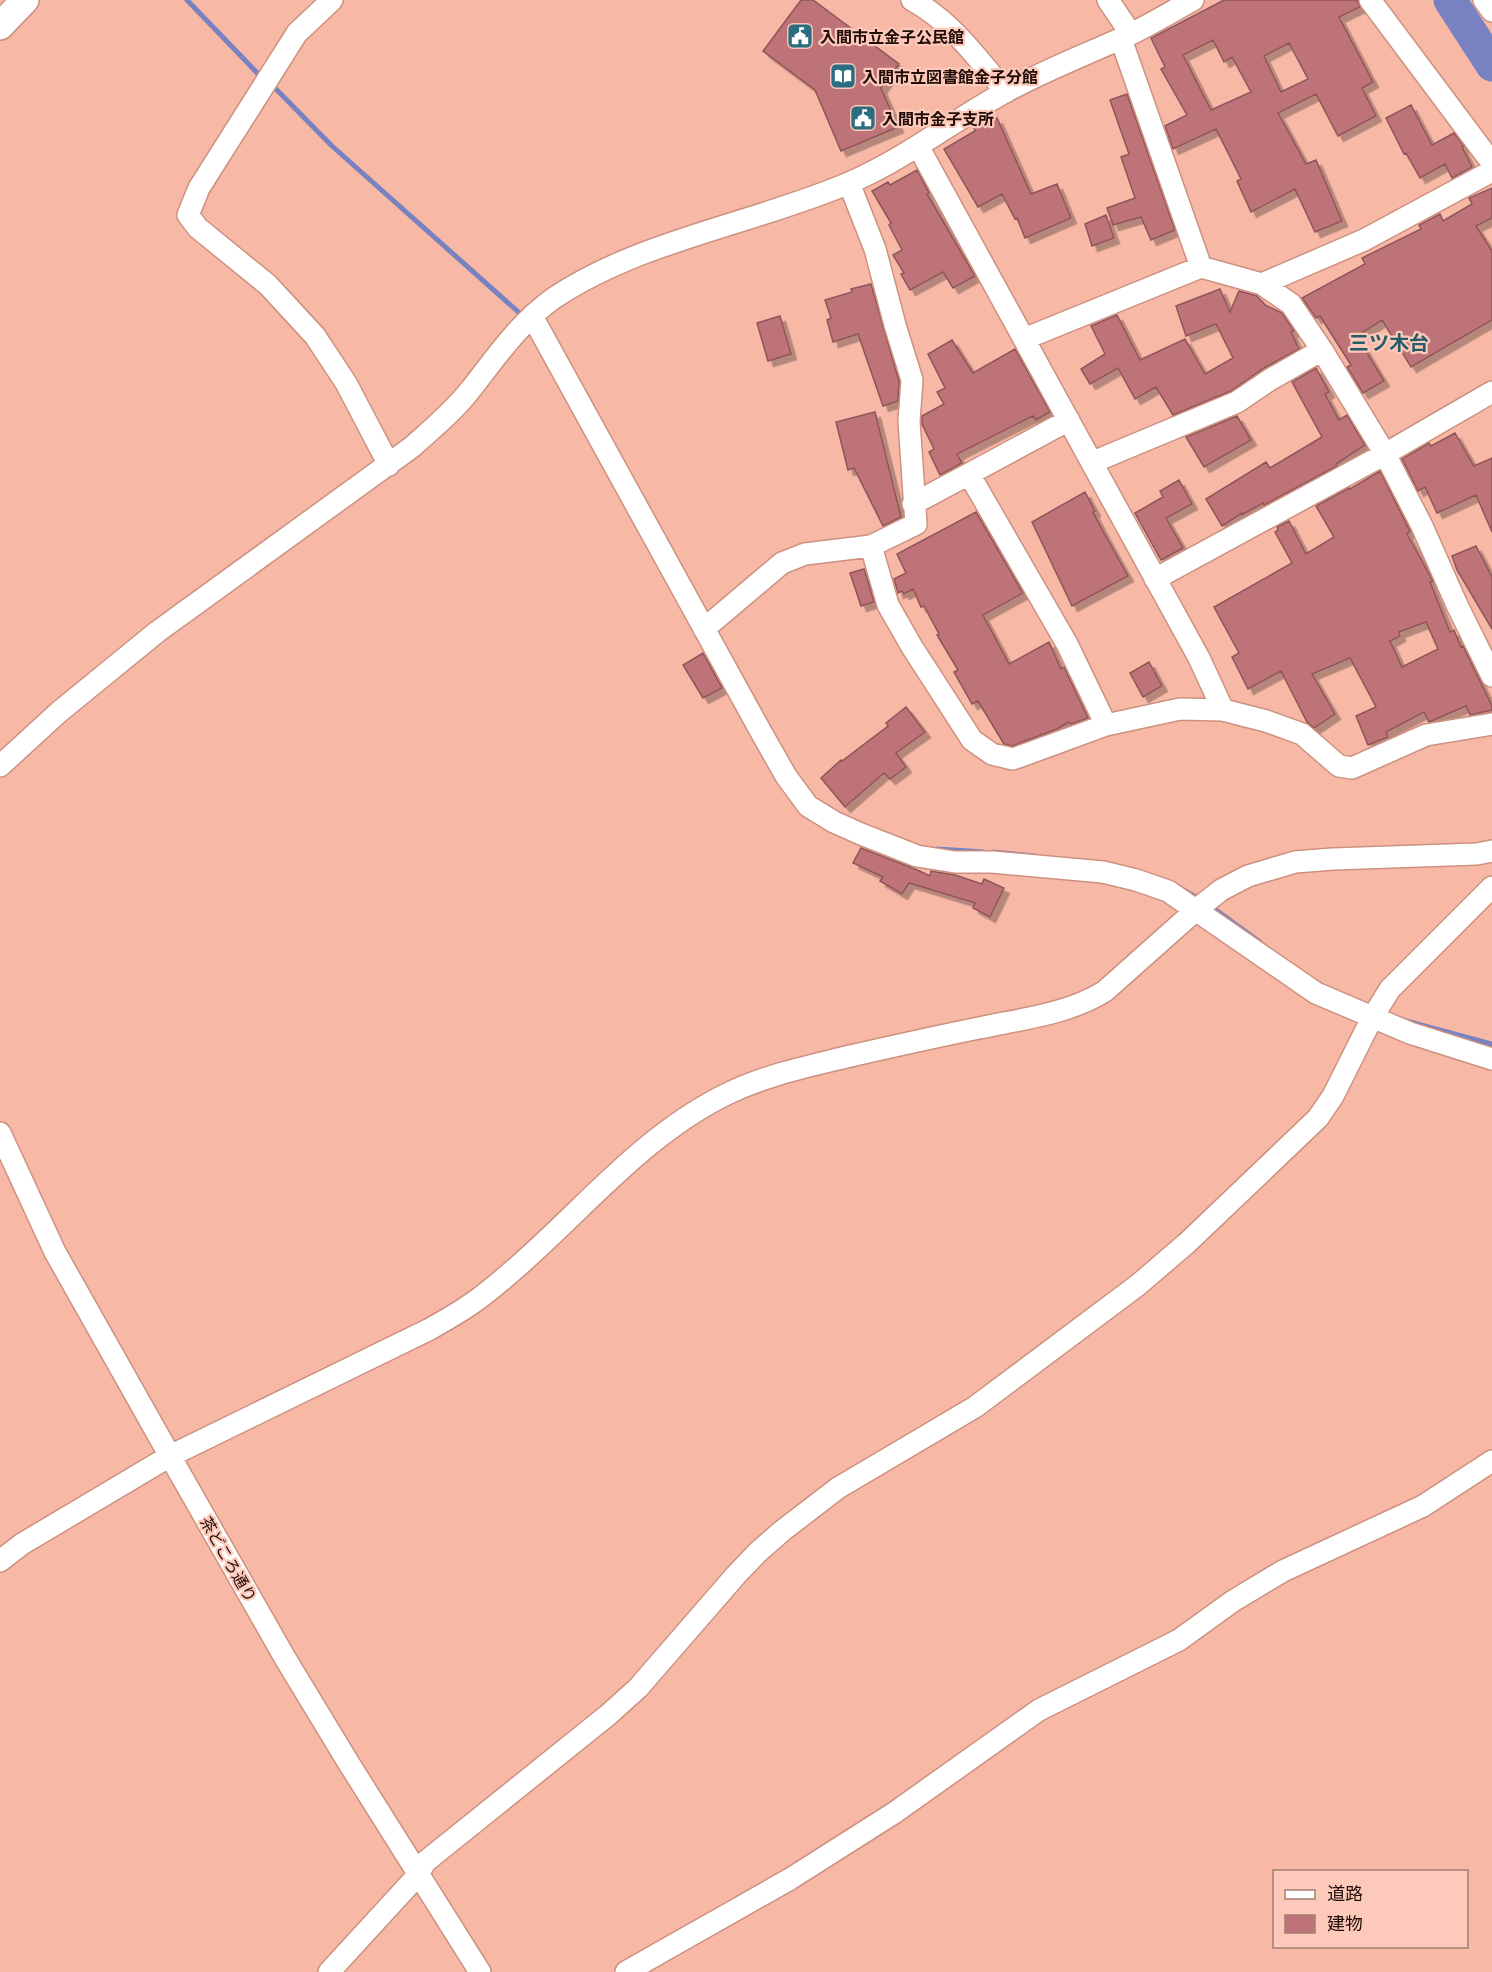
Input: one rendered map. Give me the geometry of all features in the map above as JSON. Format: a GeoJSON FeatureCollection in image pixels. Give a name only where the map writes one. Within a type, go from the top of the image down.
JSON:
{"type":"FeatureCollection","features":[{"type":"Feature","properties":{"kind":"main road"},"geometry":{"type":"LineString","coordinates":[[0,26],[25,0]]}},
{"type":"Feature","properties":{"kind":"street"},"geometry":{"type":"LineString","coordinates":[[332,0],[297,33],[199,188],[188,215],[198,228],[268,285],[315,336],[346,383],[389,465]]}},
{"type":"Feature","properties":{"kind":"street"},"geometry":{"type":"LineString","coordinates":[[912,0],[929,9],[960,39],[1006,92]]}},
{"type":"Feature","properties":{"kind":"street"},"geometry":{"type":"LineString","coordinates":[[1108,0],[1126,37],[1201,267]]}},
{"type":"Feature","properties":{"kind":"street"},"geometry":{"type":"LineString","coordinates":[[0,766],[59,712],[157,632],[250,562],[389,465],[426,434],[470,391],[509,340],[532,316],[554,299],[617,264],[772,212],[849,183],[918,146],[1006,92],[1072,59],[1126,37],[1193,0]]}},
{"type":"Feature","properties":{"kind":"street"},"geometry":{"type":"LineString","coordinates":[[1370,0],[1492,163]]}},
{"type":"Feature","properties":{"kind":"street"},"geometry":{"type":"LineString","coordinates":[[1484,0],[1492,10]]}},
{"type":"Feature","properties":{"kind":"street"},"geometry":{"type":"LineString","coordinates":[[918,146],[1199,658],[1224,710]]}},
{"type":"Feature","properties":{"kind":"street"},"geometry":{"type":"LineString","coordinates":[[1262,284],[1364,240],[1492,171]]}},
{"type":"Feature","properties":{"kind":"street"},"geometry":{"type":"LineString","coordinates":[[704,629],[782,563],[805,554],[871,546],[916,524],[909,421],[912,380],[875,249],[849,183]]}},
{"type":"Feature","properties":{"kind":"street"},"geometry":{"type":"LineString","coordinates":[[1024,339],[1201,267],[1262,284],[1291,303],[1385,454],[1422,526],[1492,676]]}},
{"type":"Feature","properties":{"kind":"street"},"geometry":{"type":"LineString","coordinates":[[532,316],[786,776],[808,806],[834,822],[917,856],[955,862],[992,862],[1103,872],[1168,891],[1316,993],[1410,1033],[1492,1059]]}},
{"type":"Feature","properties":{"kind":"street"},"geometry":{"type":"LineString","coordinates":[[1092,462],[1237,402],[1322,350]]}},
{"type":"Feature","properties":{"kind":"street"},"geometry":{"type":"LineString","coordinates":[[1155,579],[1385,454],[1492,392]]}},
{"type":"Feature","properties":{"kind":"street"},"geometry":{"type":"LineString","coordinates":[[913,504],[1069,420]]}},
{"type":"Feature","properties":{"kind":"street"},"geometry":{"type":"LineString","coordinates":[[969,474],[1067,644],[1106,725]]}},
{"type":"Feature","properties":{"kind":"street"},"geometry":{"type":"LineString","coordinates":[[871,546],[888,605],[912,647],[972,740],[992,754],[1013,759],[1106,725],[1180,709],[1224,710],[1302,734],[1339,766],[1352,768],[1426,735],[1492,724]]}},
{"type":"Feature","properties":{"kind":"street"},"geometry":{"type":"LineString","coordinates":[[0,1561],[22,1544],[170,1456],[430,1329],[460,1312],[491,1290],[660,1137],[726,1094],[754,1081],[793,1069],[1021,1020],[1090,1001],[1105,991],[1221,890],[1248,876],[1295,862],[1477,854],[1492,851]]}},
{"type":"Feature","properties":{"kind":"street"},"geometry":{"type":"LineString","coordinates":[[329,1972],[418,1875],[425,1862],[608,1715],[638,1688],[736,1575],[782,1531],[838,1488],[975,1407],[1138,1285],[1187,1243],[1317,1118],[1333,1096],[1372,1018],[1390,989],[1492,887]]}},
{"type":"Feature","properties":{"kind":"street","name":"茶どころ通り"},"geometry":{"type":"LineString","coordinates":[[0,1133],[55,1252],[285,1658],[480,1972]]}},
{"type":"Feature","properties":{"kind":"street"},"geometry":{"type":"LineString","coordinates":[[627,1972],[790,1879],[875,1825],[1039,1710],[1179,1640],[1233,1601],[1283,1571],[1423,1506],[1492,1461]]}},
{"type":"Feature","properties":{"kind":"building","name":"入間市立図書館金子分館"},"geometry":{"type":"Polygon","coordinates":[[[801,0],[813,0],[899,64],[881,88],[898,127],[841,151],[815,90],[763,51],[801,0]]]}},
{"type":"Feature","properties":{"kind":"building"},"geometry":{"type":"Polygon","coordinates":[[[1224,0],[1357,0],[1360,7],[1339,17],[1373,82],[1362,88],[1376,116],[1338,136],[1316,94],[1278,113],[1306,164],[1316,160],[1342,221],[1315,232],[1295,189],[1251,212],[1237,181],[1241,179],[1216,129],[1173,149],[1165,126],[1187,115],[1161,69],[1165,67],[1151,38],[1224,0]],[[1213,40],[1183,55],[1211,110],[1251,92],[1232,57],[1224,62],[1213,40]],[[1289,43],[1264,56],[1281,92],[1308,79],[1289,43]]]}},
{"type":"Feature","properties":{"kind":"building"},"geometry":{"type":"Polygon","coordinates":[[[1127,94],[1175,230],[1151,240],[1141,217],[1113,225],[1107,208],[1135,198],[1121,157],[1129,154],[1110,100],[1127,94]]]}},
{"type":"Feature","properties":{"kind":"building"},"geometry":{"type":"Polygon","coordinates":[[[1411,105],[1432,145],[1454,133],[1464,146],[1462,147],[1472,167],[1452,178],[1445,164],[1420,178],[1406,153],[1404,154],[1386,118],[1411,105]]]}},
{"type":"Feature","properties":{"kind":"building"},"geometry":{"type":"Polygon","coordinates":[[[997,118],[1031,194],[1057,184],[1071,218],[1025,238],[1017,218],[1015,219],[1002,194],[978,207],[944,149],[975,131],[974,128],[997,118]]]}},
{"type":"Feature","properties":{"kind":"building"},"geometry":{"type":"Polygon","coordinates":[[[917,170],[929,193],[927,194],[975,276],[953,288],[943,272],[910,290],[901,274],[904,273],[893,255],[902,250],[889,225],[891,223],[872,191],[888,182],[890,185],[917,170]]]}},
{"type":"Feature","properties":{"kind":"building"},"geometry":{"type":"Polygon","coordinates":[[[1492,188],[1492,218],[1476,226],[1492,251],[1492,320],[1411,367],[1382,320],[1357,336],[1384,381],[1363,393],[1347,367],[1351,365],[1320,316],[1316,318],[1302,298],[1365,264],[1362,258],[1421,229],[1419,225],[1440,214],[1443,221],[1472,204],[1469,198],[1492,188]]]}},
{"type":"Feature","properties":{"kind":"building"},"geometry":{"type":"Polygon","coordinates":[[[1106,215],[1114,238],[1092,246],[1085,224],[1106,215]]]}},
{"type":"Feature","properties":{"kind":"building"},"geometry":{"type":"Polygon","coordinates":[[[871,284],[899,381],[898,401],[883,406],[858,334],[833,342],[827,320],[831,318],[825,300],[852,292],[851,289],[871,284]]]}},
{"type":"Feature","properties":{"kind":"building"},"geometry":{"type":"Polygon","coordinates":[[[1220,289],[1230,312],[1239,291],[1257,296],[1265,305],[1282,313],[1294,331],[1291,332],[1299,349],[1264,368],[1231,391],[1173,415],[1156,387],[1135,399],[1118,368],[1090,384],[1081,369],[1105,354],[1091,326],[1117,315],[1140,360],[1185,339],[1205,374],[1233,358],[1216,324],[1186,336],[1176,306],[1220,289]]]}},
{"type":"Feature","properties":{"kind":"building"},"geometry":{"type":"Polygon","coordinates":[[[780,316],[791,354],[768,361],[757,323],[780,316]]]}},
{"type":"Feature","properties":{"kind":"building"},"geometry":{"type":"Polygon","coordinates":[[[952,340],[973,373],[1015,349],[1050,412],[1036,420],[1033,416],[957,454],[962,463],[940,475],[929,452],[934,449],[922,424],[922,416],[944,404],[937,392],[945,388],[928,354],[952,340]]]}},
{"type":"Feature","properties":{"kind":"building"},"geometry":{"type":"Polygon","coordinates":[[[1316,368],[1329,392],[1325,394],[1339,420],[1347,415],[1365,445],[1336,464],[1337,466],[1264,505],[1263,503],[1242,513],[1222,526],[1206,499],[1266,462],[1270,468],[1322,437],[1292,382],[1316,368]]]}},
{"type":"Feature","properties":{"kind":"building"},"geometry":{"type":"Polygon","coordinates":[[[875,412],[901,517],[883,526],[854,468],[848,470],[836,422],[875,412]]]}},
{"type":"Feature","properties":{"kind":"building"},"geometry":{"type":"Polygon","coordinates":[[[1237,416],[1251,440],[1204,467],[1186,437],[1237,416]]]}},
{"type":"Feature","properties":{"kind":"building"},"geometry":{"type":"Polygon","coordinates":[[[1455,433],[1474,466],[1492,458],[1492,532],[1476,495],[1437,513],[1425,487],[1418,491],[1402,459],[1429,443],[1431,446],[1455,433]]]}},
{"type":"Feature","properties":{"kind":"building"},"geometry":{"type":"Polygon","coordinates":[[[1380,471],[1410,531],[1407,534],[1433,581],[1430,582],[1450,632],[1454,630],[1461,647],[1463,646],[1492,710],[1470,715],[1466,706],[1429,722],[1424,712],[1386,732],[1388,737],[1368,745],[1356,716],[1376,707],[1350,658],[1312,674],[1335,714],[1314,728],[1307,722],[1281,671],[1248,689],[1232,657],[1239,653],[1214,607],[1292,563],[1275,532],[1278,530],[1277,527],[1289,521],[1306,554],[1334,537],[1316,506],[1380,471]],[[1426,622],[1399,632],[1400,636],[1390,641],[1402,667],[1438,649],[1426,622]]]}},
{"type":"Feature","properties":{"kind":"building"},"geometry":{"type":"Polygon","coordinates":[[[1179,480],[1192,504],[1166,518],[1183,548],[1161,560],[1135,513],[1163,497],[1160,491],[1179,480]]]}},
{"type":"Feature","properties":{"kind":"building"},"geometry":{"type":"Polygon","coordinates":[[[1085,492],[1095,511],[1093,512],[1128,576],[1072,606],[1032,522],[1085,492]]]}},
{"type":"Feature","properties":{"kind":"building"},"geometry":{"type":"Polygon","coordinates":[[[976,512],[1023,593],[983,615],[1009,664],[1049,642],[1061,669],[1064,667],[1088,718],[1071,724],[1069,722],[1012,746],[1004,744],[978,701],[972,704],[954,672],[958,670],[913,589],[904,594],[902,591],[898,593],[894,579],[906,573],[897,554],[976,512]]]}},
{"type":"Feature","properties":{"kind":"building"},"geometry":{"type":"Polygon","coordinates":[[[1476,546],[1492,577],[1492,629],[1457,570],[1452,556],[1476,546]]]}},
{"type":"Feature","properties":{"kind":"building"},"geometry":{"type":"Polygon","coordinates":[[[864,569],[874,602],[861,606],[850,573],[864,569]]]}},
{"type":"Feature","properties":{"kind":"building"},"geometry":{"type":"Polygon","coordinates":[[[703,653],[722,688],[703,698],[683,665],[703,653]]]}},
{"type":"Feature","properties":{"kind":"building"},"geometry":{"type":"Polygon","coordinates":[[[1149,662],[1162,686],[1143,697],[1130,673],[1149,662]]]}},
{"type":"Feature","properties":{"kind":"building"},"geometry":{"type":"Polygon","coordinates":[[[906,707],[925,732],[896,753],[906,767],[890,779],[884,773],[845,807],[821,778],[841,760],[888,726],[886,723],[906,707]]]}},
{"type":"Feature","properties":{"kind":"building"},"geometry":{"type":"Polygon","coordinates":[[[861,848],[930,876],[931,871],[955,875],[982,884],[984,879],[1004,888],[990,917],[973,908],[975,903],[909,883],[902,894],[880,881],[883,877],[853,863],[861,848]]]}},
{"type":"Feature","properties":{"kind":"waterway"},"geometry":{"type":"LineString","coordinates":[[187,0],[263,79]]}},
{"type":"Feature","properties":{"kind":"waterway"},"geometry":{"type":"LineString","coordinates":[[1450,0],[1492,65]]}},
{"type":"Feature","properties":{"kind":"waterway"},"geometry":{"type":"LineString","coordinates":[[271,84],[332,146],[524,317]]}},
{"type":"Feature","properties":{"kind":"waterway"},"geometry":{"type":"LineString","coordinates":[[937,849],[984,852]]}},
{"type":"Feature","properties":{"kind":"waterway"},"geometry":{"type":"LineString","coordinates":[[993,852],[1035,856]]}},
{"type":"Feature","properties":{"kind":"waterway"},"geometry":{"type":"LineString","coordinates":[[1180,888],[1201,900]]}},
{"type":"Feature","properties":{"kind":"waterway"},"geometry":{"type":"LineString","coordinates":[[1209,905],[1260,942]]}},
{"type":"Feature","properties":{"kind":"waterway"},"geometry":{"type":"LineString","coordinates":[[1406,1021],[1492,1044]]}},
{"type":"Feature","properties":{"kind":"place","name":"入間市立金子公民館"},"geometry":{"type":"Point","coordinates":[800,36]}},
{"type":"Feature","properties":{"kind":"place","name":"入間市立図書館金子分館"},"geometry":{"type":"Point","coordinates":[843,76]}},
{"type":"Feature","properties":{"kind":"place","name":"入間市金子支所"},"geometry":{"type":"Point","coordinates":[863,118]}},
{"type":"Feature","properties":{"kind":"district","name":"三ツ木台"},"geometry":{"type":"Point","coordinates":[1389,341]}}]}
